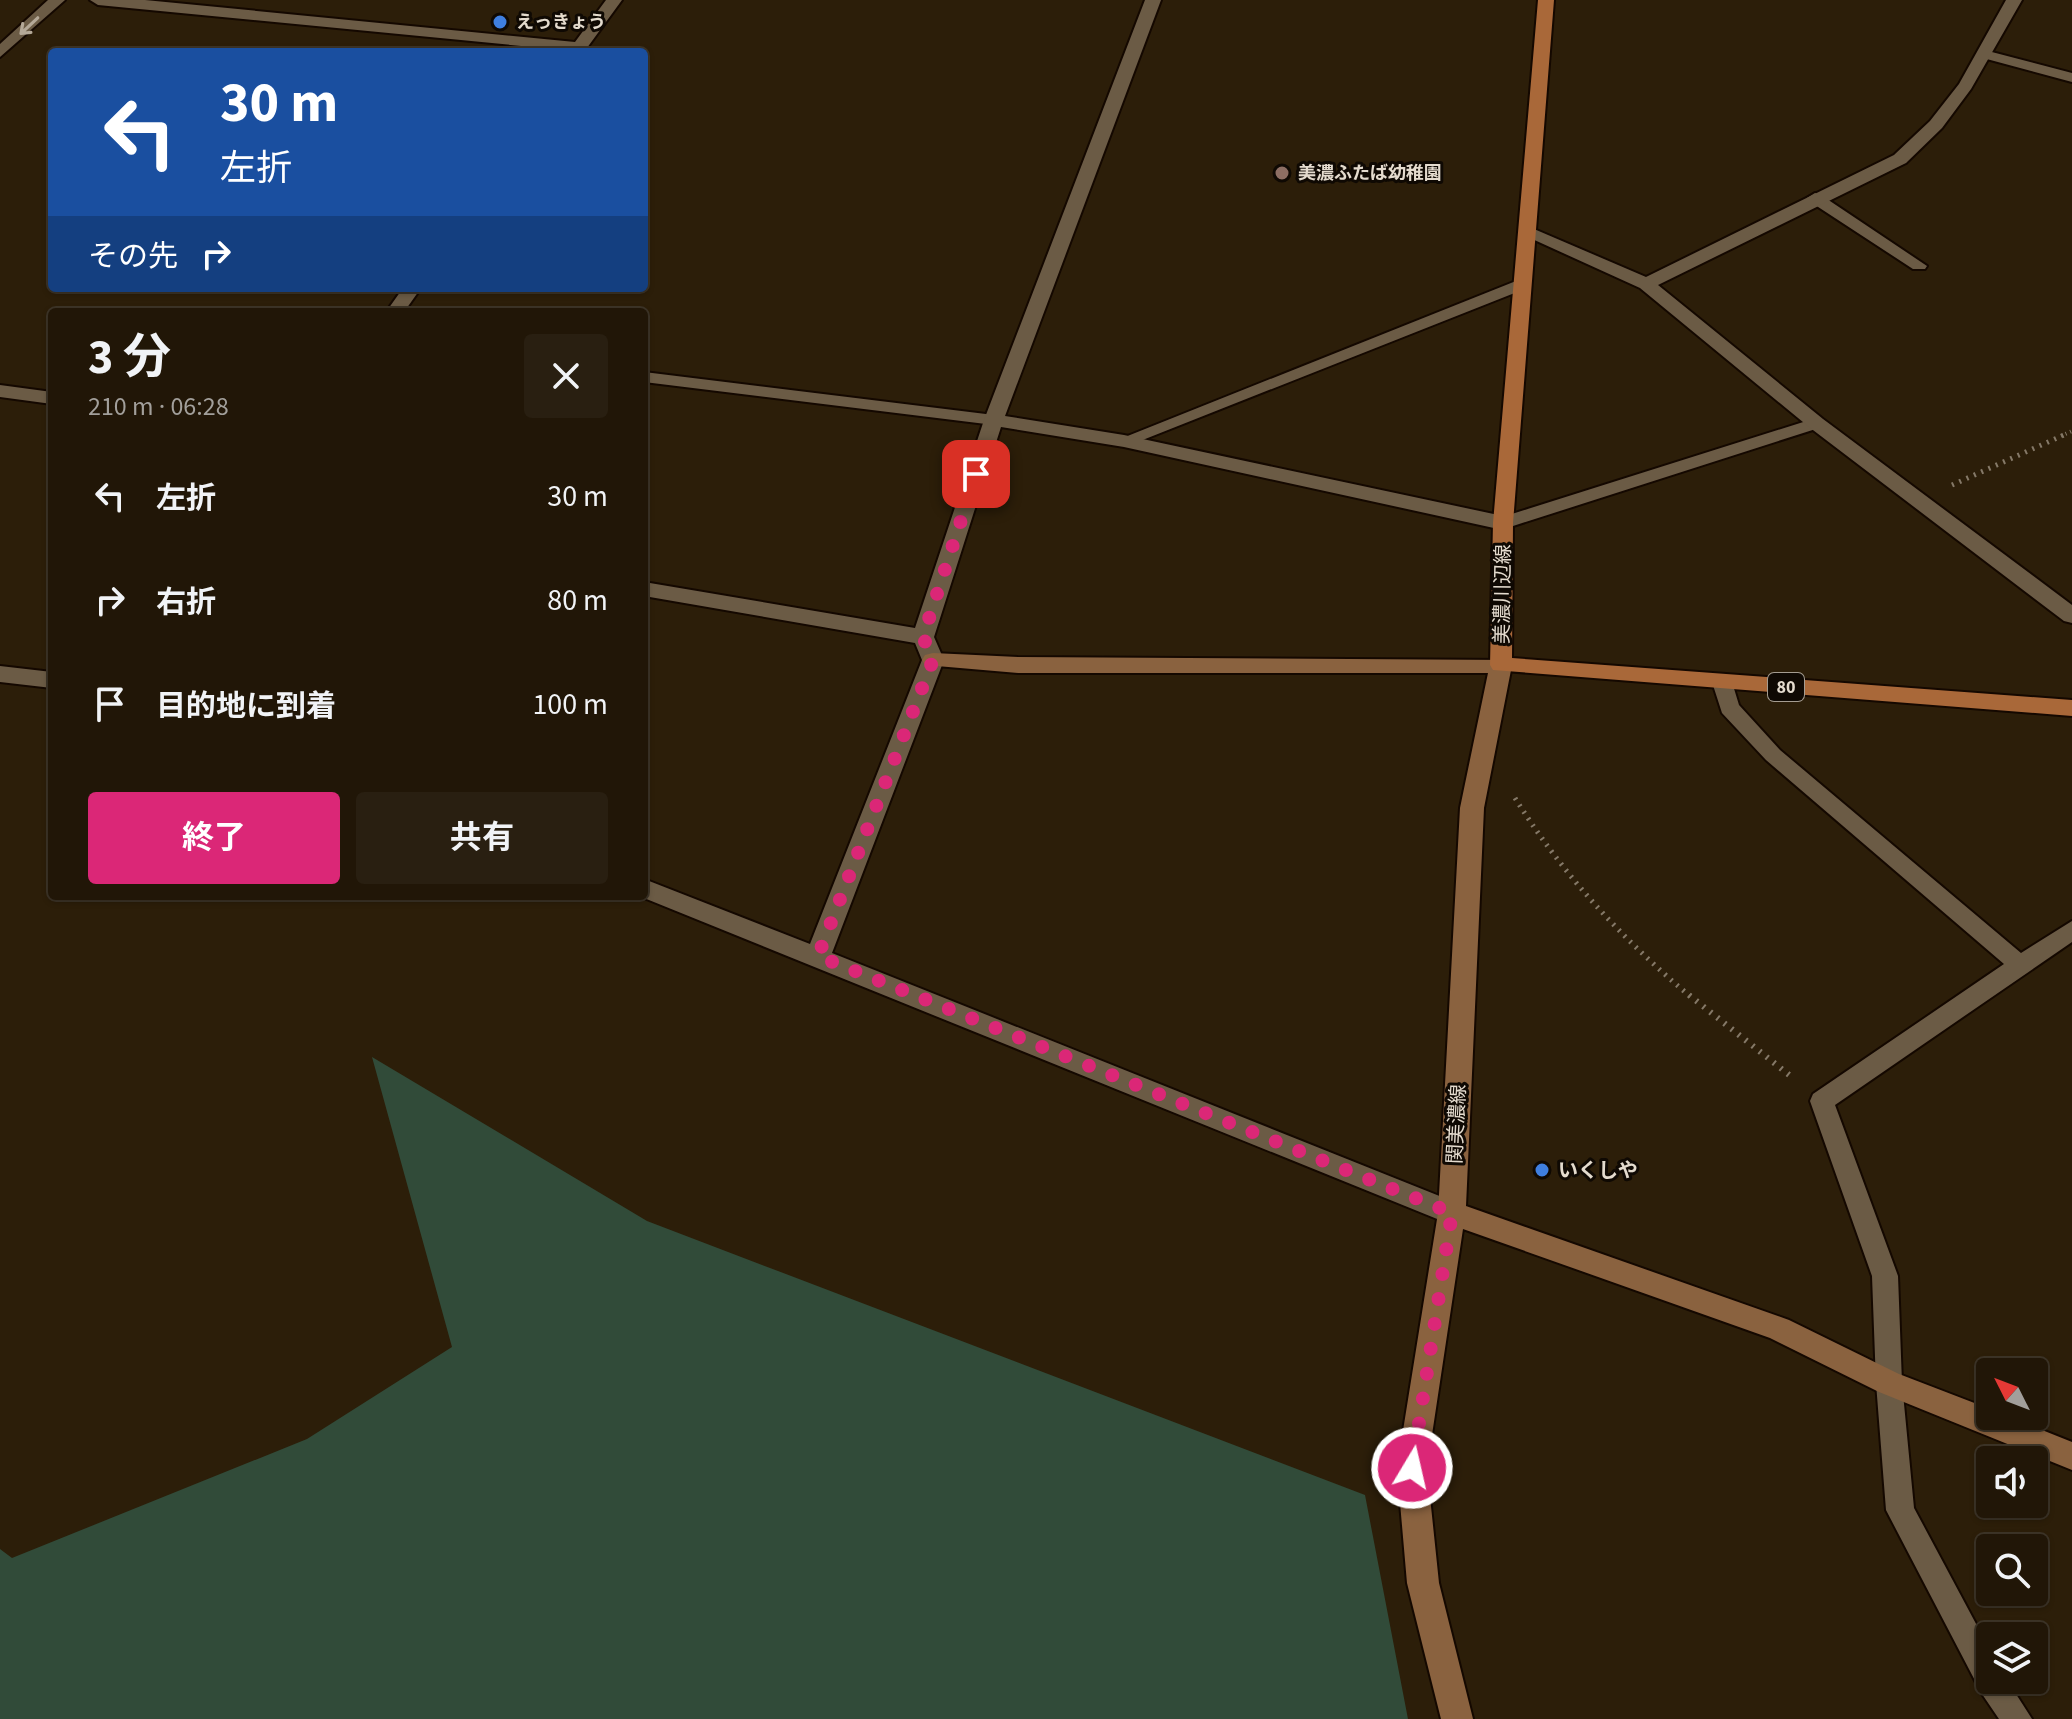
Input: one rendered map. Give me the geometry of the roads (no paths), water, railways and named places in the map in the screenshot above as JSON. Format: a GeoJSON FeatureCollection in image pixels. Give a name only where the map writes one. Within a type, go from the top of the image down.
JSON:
{"type":"FeatureCollection","features":[{"type":"Feature","properties":{"kind":"main road","name":"美濃川辺線"},"geometry":{"type":"LineString","coordinates":[[1546,0],[1503,523],[1501,665],[2072,708]]}},
{"type":"Feature","properties":{"kind":"main road"},"geometry":{"type":"LineString","coordinates":[[933,660],[1018,665],[1501,665]]}},
{"type":"Feature","properties":{"kind":"main road","name":"関美濃線"},"geometry":{"type":"LineString","coordinates":[[1457,1719],[1423,1583],[1412,1468],[1452,1213],[1472,808],[1501,665]]}},
{"type":"Feature","properties":{"kind":"main road"},"geometry":{"type":"LineString","coordinates":[[1452,1213],[1779,1329],[1889,1383],[2072,1456]]}},
{"type":"Feature","properties":{"kind":"street"},"geometry":{"type":"LineString","coordinates":[[0,52],[57,0]]}},
{"type":"Feature","properties":{"kind":"street"},"geometry":{"type":"LineString","coordinates":[[98,0],[567,48]]}},
{"type":"Feature","properties":{"kind":"street"},"geometry":{"type":"LineString","coordinates":[[578,48],[614,0]]}},
{"type":"Feature","properties":{"kind":"street"},"geometry":{"type":"LineString","coordinates":[[818,956],[933,660],[923,637],[994,420],[1153,0]]}},
{"type":"Feature","properties":{"kind":"street"},"geometry":{"type":"LineString","coordinates":[[1646,284],[1815,198],[1900,159],[1933,132],[1988,55],[2014,0]]}},
{"type":"Feature","properties":{"kind":"street"},"geometry":{"type":"LineString","coordinates":[[1528,233],[1646,284],[1816,423],[2072,616]]}},
{"type":"Feature","properties":{"kind":"street"},"geometry":{"type":"LineString","coordinates":[[0,391],[48,397]]}},
{"type":"Feature","properties":{"kind":"street"},"geometry":{"type":"LineString","coordinates":[[994,420],[1124,441],[1503,523]]}},
{"type":"Feature","properties":{"kind":"street"},"geometry":{"type":"LineString","coordinates":[[648,590],[923,637]]}},
{"type":"Feature","properties":{"kind":"street"},"geometry":{"type":"LineString","coordinates":[[0,674],[48,680]]}},
{"type":"Feature","properties":{"kind":"street"},"geometry":{"type":"LineString","coordinates":[[648,890],[1452,1213]]}},
{"type":"Feature","properties":{"kind":"lane"},"geometry":{"type":"LineString","coordinates":[[1988,55],[2072,78]]}},
{"type":"Feature","properties":{"kind":"lane"},"geometry":{"type":"LineString","coordinates":[[1815,198],[1919,266]]}},
{"type":"Feature","properties":{"kind":"lane"},"geometry":{"type":"LineString","coordinates":[[1124,441],[1521,284]]}},
{"type":"Feature","properties":{"kind":"lane"},"geometry":{"type":"LineString","coordinates":[[648,377],[994,420]]}},
{"type":"Feature","properties":{"kind":"lane"},"geometry":{"type":"LineString","coordinates":[[1503,523],[1816,423]]}},
{"type":"Feature","properties":{"kind":"lane"},"geometry":{"type":"LineString","coordinates":[[1722,682],[1729,708],[1773,755],[2020,965]]}},
{"type":"Feature","properties":{"kind":"lane"},"geometry":{"type":"LineString","coordinates":[[2017,1719],[1992,1684],[1900,1510],[1889,1383],[1885,1276],[1822,1101],[2072,930]]}},
{"type":"Feature","properties":{"kind":"place","name":"えっきょう"},"geometry":{"type":"Point","coordinates":[500,22]}},
{"type":"Feature","properties":{"kind":"place","name":"美濃ふたば幼稚園"},"geometry":{"type":"Point","coordinates":[1282,173]}},
{"type":"Feature","properties":{"kind":"place","name":"いくしや"},"geometry":{"type":"Point","coordinates":[1542,1170]}}]}
